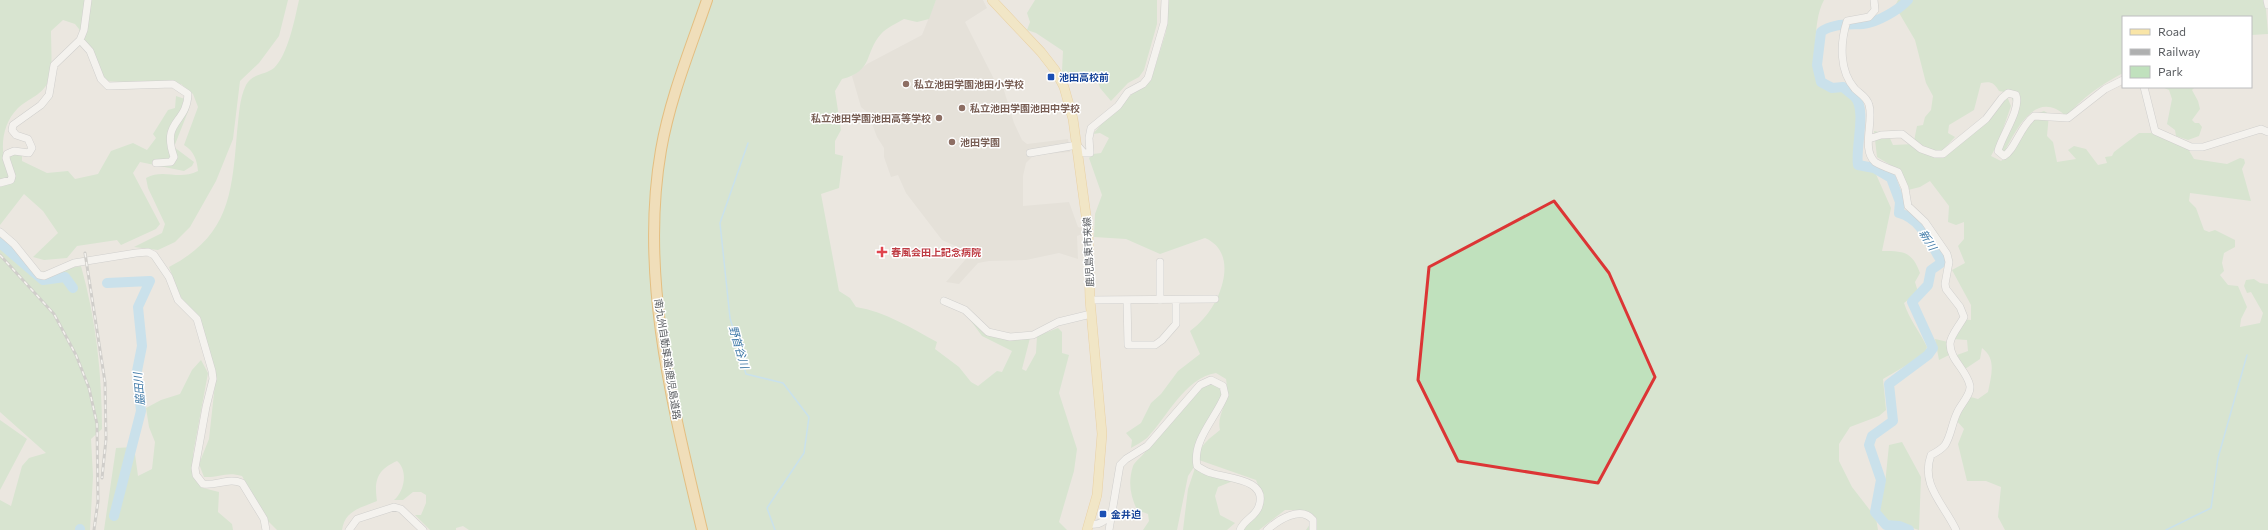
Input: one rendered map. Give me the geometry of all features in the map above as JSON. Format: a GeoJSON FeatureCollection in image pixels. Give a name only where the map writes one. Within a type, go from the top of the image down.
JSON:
{"type":"FeatureCollection","features":[{"type":"Feature","properties":{"kind":"highway","name":"南九州自動車道;鹿児島道路"},"geometry":{"type":"LineString","coordinates":[[702,530],[666,363],[658,307],[654,245],[657,179],[667,120],[679,80],[707,0]]}},
{"type":"Feature","properties":{"kind":"main road","name":"鹿児島東市来線"},"geometry":{"type":"LineString","coordinates":[[992,0],[1041,52],[1055,70],[1069,102],[1077,145],[1088,230],[1090,300],[1102,434],[1097,495],[1088,527]]}},
{"type":"Feature","properties":{"kind":"street"},"geometry":{"type":"LineString","coordinates":[[0,183],[11,180],[12,176],[6,158],[7,154],[14,151],[24,154],[29,153],[32,148],[28,140],[16,136],[12,130],[13,125],[41,105],[49,95],[54,65],[80,40],[84,30],[88,0]]}},
{"type":"Feature","properties":{"kind":"street"},"geometry":{"type":"LineString","coordinates":[[1030,153],[1077,145],[1084,154],[1090,153],[1089,138],[1092,128],[1118,106],[1128,92],[1143,84],[1148,78],[1164,23],[1165,0]]}},
{"type":"Feature","properties":{"kind":"street"},"geometry":{"type":"LineString","coordinates":[[1874,0],[1875,10],[1869,17],[1847,21],[1842,36],[1845,72],[1849,81],[1865,98],[1869,105],[1869,139],[1872,156],[1876,163],[1898,172],[1905,188],[1908,206],[1925,222],[1947,254],[1949,262],[1945,284],[1946,290],[1960,307],[1964,317],[1951,340],[1950,346],[1955,359],[1964,372],[1970,386],[1969,393],[1957,412],[1946,444],[1940,451],[1931,455],[1927,465],[1931,489],[1956,530]]}},
{"type":"Feature","properties":{"kind":"street"},"geometry":{"type":"LineString","coordinates":[[2267,0],[2268,5]]}},
{"type":"Feature","properties":{"kind":"street"},"geometry":{"type":"LineString","coordinates":[[80,40],[90,51],[101,79],[108,86],[173,84],[188,94],[186,106],[170,135],[169,141],[174,157],[173,160],[168,163],[156,163]]}},
{"type":"Feature","properties":{"kind":"street"},"geometry":{"type":"LineString","coordinates":[[1869,139],[1881,135],[1902,134],[1921,149],[1935,154],[1943,154],[1986,119],[2002,98],[2008,93],[2016,95],[2017,100],[2015,112],[1998,151],[2004,156],[2010,151],[2019,133],[2034,116],[2068,118],[2105,89],[2122,80]]}},
{"type":"Feature","properties":{"kind":"street"},"geometry":{"type":"LineString","coordinates":[[2144,88],[2155,131],[2191,146],[2203,147],[2261,129],[2268,132]]}},
{"type":"Feature","properties":{"kind":"street"},"geometry":{"type":"LineString","coordinates":[[0,232],[14,244],[39,275],[44,276],[74,264],[136,253],[148,252],[158,259],[170,277],[178,300],[197,318],[212,371],[213,379],[204,415],[195,468],[196,475],[203,484],[230,480],[242,483],[264,519],[266,530]]}},
{"type":"Feature","properties":{"kind":"street"},"geometry":{"type":"LineString","coordinates":[[1160,262],[1160,300]]}},
{"type":"Feature","properties":{"kind":"street"},"geometry":{"type":"LineString","coordinates":[[1090,300],[1215,299]]}},
{"type":"Feature","properties":{"kind":"street"},"geometry":{"type":"LineString","coordinates":[[1127,300],[1128,345],[1155,345],[1162,340],[1176,324],[1176,300]]}},
{"type":"Feature","properties":{"kind":"street"},"geometry":{"type":"LineString","coordinates":[[944,301],[965,310],[988,332],[1010,337],[1034,335],[1058,322],[1091,314]]}},
{"type":"Feature","properties":{"kind":"street"},"geometry":{"type":"LineString","coordinates":[[1109,530],[1113,518],[1112,512],[1118,487],[1119,471],[1123,461],[1141,451],[1200,385],[1211,380],[1222,386],[1225,395],[1204,434],[1196,461],[1197,466],[1210,473],[1251,483],[1258,488],[1261,496],[1258,510],[1244,523],[1240,530]]}},
{"type":"Feature","properties":{"kind":"street"},"geometry":{"type":"LineString","coordinates":[[349,530],[352,524],[364,516],[397,507],[423,530]]}},
{"type":"Feature","properties":{"kind":"street"},"geometry":{"type":"LineString","coordinates":[[1088,527],[1104,522],[1112,512]]}},
{"type":"Feature","properties":{"kind":"street"},"geometry":{"type":"LineString","coordinates":[[1267,530],[1287,516],[1304,515],[1313,520],[1313,530]]}},
{"type":"Feature","properties":{"kind":"highlighted area"},"geometry":{"type":"Polygon","coordinates":[[[1554,201],[1609,273],[1655,377],[1598,483],[1458,461],[1418,380],[1429,267],[1554,201]]]}},
{"type":"Feature","properties":{"kind":"shaded area","name":"池田学園"},"geometry":{"type":"Polygon","coordinates":[[[936,0],[983,0],[987,8],[965,22],[997,85],[1002,84],[1014,123],[1022,140],[1027,144],[1068,139],[1070,152],[1034,155],[1026,163],[1023,176],[1023,206],[1069,202],[1078,227],[1081,228],[1082,234],[1077,236],[1078,259],[1059,253],[1026,260],[989,261],[978,263],[959,284],[946,282],[971,253],[942,240],[906,193],[898,175],[891,177],[884,157],[884,148],[877,137],[868,113],[861,107],[852,76],[867,64],[922,35],[936,0]]]}},
{"type":"Feature","properties":{"kind":"green space"},"geometry":{"type":"Polygon","coordinates":[[[0,0],[288,0],[279,36],[259,63],[240,81],[233,139],[216,181],[190,227],[175,242],[158,250],[134,247],[162,233],[165,224],[148,188],[146,178],[159,174],[184,175],[198,171],[194,156],[184,145],[198,107],[193,94],[181,84],[100,81],[79,29],[75,24],[63,20],[51,31],[52,57],[49,80],[39,93],[18,108],[13,114],[6,128],[3,152],[6,167],[6,155],[22,151],[22,161],[47,173],[68,171],[75,179],[98,174],[111,151],[133,143],[147,150],[156,138],[153,134],[168,110],[175,108],[176,96],[185,99],[189,109],[174,147],[194,162],[192,166],[184,171],[140,162],[133,173],[160,224],[156,229],[121,245],[117,240],[77,246],[67,258],[44,260],[33,257],[58,233],[43,211],[24,194],[0,225],[0,0]]]}},
{"type":"Feature","properties":{"kind":"green space"},"geometry":{"type":"Polygon","coordinates":[[[299,0],[936,0],[929,19],[917,22],[904,19],[883,32],[872,48],[864,66],[852,76],[842,79],[835,91],[841,130],[835,141],[835,154],[843,156],[839,188],[821,194],[839,291],[850,298],[856,307],[867,309],[888,317],[937,342],[935,349],[959,367],[971,382],[978,386],[997,371],[1002,372],[1012,351],[982,336],[965,313],[980,327],[994,334],[1030,338],[1022,369],[1026,371],[1036,353],[1037,336],[1058,328],[1062,332],[1062,353],[1069,355],[1059,393],[1077,449],[1074,471],[1059,522],[1067,530],[469,530],[463,526],[456,528],[456,530],[430,530],[415,515],[421,515],[426,503],[426,495],[421,492],[413,492],[403,500],[394,500],[401,491],[404,480],[403,470],[397,461],[390,464],[378,476],[376,487],[377,501],[350,514],[346,518],[342,530],[277,530],[267,520],[242,476],[227,474],[214,477],[204,477],[199,464],[209,439],[216,375],[209,350],[179,293],[169,267],[189,255],[204,242],[216,227],[224,211],[233,175],[240,108],[244,90],[252,78],[271,70],[279,62],[287,46],[299,0]]]}},
{"type":"Feature","properties":{"kind":"green space"},"geometry":{"type":"Polygon","coordinates":[[[1035,0],[1157,0],[1157,24],[1144,70],[1139,77],[1128,83],[1111,101],[1100,88],[1095,72],[1068,75],[1062,71],[1063,51],[1036,33],[1027,30],[1030,22],[1027,13],[1035,0]]]}},
{"type":"Feature","properties":{"kind":"green space"},"geometry":{"type":"Polygon","coordinates":[[[1168,0],[1824,0],[1820,8],[1816,30],[1815,54],[1819,85],[1851,92],[1860,100],[1863,107],[1863,117],[1860,160],[1863,168],[1875,172],[1891,208],[1882,251],[1896,251],[1910,256],[1914,260],[1920,273],[1915,282],[1918,292],[1904,303],[1927,347],[1924,355],[1883,379],[1886,410],[1879,416],[1850,427],[1839,444],[1839,461],[1852,487],[1876,518],[1878,530],[1306,530],[1310,524],[1309,515],[1304,510],[1285,510],[1259,530],[1240,530],[1261,504],[1262,495],[1256,480],[1199,460],[1202,447],[1220,430],[1220,418],[1227,395],[1226,379],[1216,373],[1205,376],[1195,382],[1177,400],[1147,438],[1131,448],[1132,440],[1126,433],[1141,423],[1151,403],[1161,394],[1178,371],[1200,354],[1190,331],[1204,318],[1217,299],[1224,275],[1224,264],[1221,253],[1215,245],[1205,238],[1160,254],[1126,239],[1094,237],[1095,214],[1102,195],[1089,158],[1093,154],[1101,153],[1109,138],[1100,133],[1093,134],[1104,121],[1116,112],[1127,98],[1151,80],[1166,32],[1168,0]]]}},
{"type":"Feature","properties":{"kind":"green space"},"geometry":{"type":"Polygon","coordinates":[[[1898,0],[2263,0],[2266,9],[2268,34],[2252,35],[2252,16],[2122,16],[2122,74],[2085,98],[2067,117],[2056,109],[2045,107],[2036,109],[2021,124],[2003,154],[1999,156],[2015,107],[2010,93],[1999,91],[1992,83],[1981,83],[1974,110],[1949,125],[1948,133],[1955,137],[1941,152],[1937,153],[1914,141],[1917,126],[1923,125],[1925,117],[1931,110],[1933,96],[1926,83],[1915,40],[1895,6],[1898,0]]]}},
{"type":"Feature","properties":{"kind":"green space"},"geometry":{"type":"Polygon","coordinates":[[[2164,88],[2194,88],[2192,90],[2198,101],[2200,109],[2192,120],[2195,123],[2199,123],[2202,127],[2199,136],[2188,140],[2176,136],[2175,130],[2167,124],[2172,99],[2169,90],[2164,88]]]}},
{"type":"Feature","properties":{"kind":"green space"},"geometry":{"type":"Polygon","coordinates":[[[2006,94],[2011,106],[1998,143],[1991,156],[2001,161],[2005,158],[2036,114],[2044,111],[2049,114],[2047,136],[2053,142],[2057,162],[2076,159],[2068,150],[2074,146],[2086,149],[2098,165],[2107,163],[2105,157],[2112,156],[2114,152],[2139,133],[2151,133],[2187,147],[2194,159],[2227,164],[2240,158],[2244,159],[2245,163],[2242,169],[2251,201],[2190,193],[2189,201],[2196,208],[2204,230],[2209,232],[2215,230],[2235,240],[2235,247],[2224,253],[2222,263],[2224,271],[2220,275],[2228,285],[2238,286],[2247,307],[2241,319],[2240,327],[2260,323],[2263,313],[2251,292],[2247,293],[2244,286],[2246,280],[2254,279],[2260,283],[2268,284],[2268,530],[2005,530],[1998,517],[2001,487],[1986,481],[1967,481],[1958,444],[1964,429],[1956,420],[1967,396],[1978,399],[1988,392],[1992,368],[1990,357],[1982,348],[1980,359],[1965,369],[1957,355],[1968,351],[1967,340],[1953,339],[1961,319],[1971,320],[1971,305],[1952,270],[1965,263],[1958,246],[1964,239],[1964,222],[1956,225],[1948,222],[1949,206],[1930,181],[1920,187],[1908,190],[1899,170],[1877,157],[1874,131],[1888,134],[1893,145],[1914,144],[1939,157],[1978,126],[2006,94]]]}},
{"type":"Feature","properties":{"kind":"green space"},"geometry":{"type":"Polygon","coordinates":[[[0,237],[38,274],[81,266],[91,306],[97,347],[102,409],[102,429],[91,439],[93,476],[90,530],[0,530],[0,500],[11,506],[22,466],[29,458],[46,453],[0,412],[0,237]]]}},
{"type":"Feature","properties":{"kind":"green space"},"geometry":{"type":"Polygon","coordinates":[[[1935,339],[1948,342],[1949,355],[1939,360],[1935,339]]]}},
{"type":"Feature","properties":{"kind":"green space"},"geometry":{"type":"Polygon","coordinates":[[[201,360],[208,373],[193,454],[195,475],[203,488],[219,492],[218,512],[232,524],[233,530],[104,530],[116,448],[134,447],[138,476],[152,469],[155,442],[149,427],[146,408],[161,400],[180,394],[192,370],[201,360]]]}},
{"type":"Feature","properties":{"kind":"green space"},"geometry":{"type":"Polygon","coordinates":[[[1212,382],[1217,384],[1223,392],[1194,467],[1188,476],[1177,530],[1143,530],[1149,521],[1148,514],[1137,510],[1133,499],[1130,483],[1133,466],[1182,404],[1191,395],[1212,382]]]}},
{"type":"Feature","properties":{"kind":"green space"},"geometry":{"type":"Polygon","coordinates":[[[0,420],[27,439],[0,490],[0,420]]]}},
{"type":"Feature","properties":{"kind":"green space"},"geometry":{"type":"Polygon","coordinates":[[[1902,442],[1921,477],[1919,530],[1885,519],[1878,511],[1885,484],[1889,445],[1902,442]]]}},
{"type":"Feature","properties":{"kind":"green space"},"geometry":{"type":"Polygon","coordinates":[[[1196,465],[1238,479],[1218,487],[1215,496],[1220,515],[1235,523],[1227,530],[1183,530],[1188,489],[1196,465]]]}},
{"type":"Feature","properties":{"kind":"waterway","name":"新川"},"geometry":{"type":"LineString","coordinates":[[1908,0],[1881,19],[1863,24],[1831,27],[1821,32],[1817,65],[1821,82],[1832,88],[1843,87],[1855,97],[1858,103],[1860,111],[1858,165],[1874,168],[1891,178],[1900,202],[1899,213],[1907,216],[1919,225],[1928,238],[1941,263],[1931,270],[1928,285],[1912,302],[1933,348],[1928,355],[1889,384],[1893,421],[1872,436],[1869,445],[1881,480],[1875,512],[1886,525],[1899,526],[1909,530]]}},
{"type":"Feature","properties":{"kind":"waterway","name":"野首谷川"},"geometry":{"type":"LineString","coordinates":[[748,143],[720,223],[730,318],[746,374],[783,383],[809,417],[804,453],[767,508],[775,530]]}},
{"type":"Feature","properties":{"kind":"waterway","name":"脇田川"},"geometry":{"type":"LineString","coordinates":[[0,243],[43,280],[65,277],[73,288]]}},
{"type":"Feature","properties":{"kind":"waterway","name":"脇田川"},"geometry":{"type":"LineString","coordinates":[[107,283],[150,281],[138,307],[142,346],[137,371],[141,411],[114,516]]}},
{"type":"Feature","properties":{"kind":"waterway"},"geometry":{"type":"LineString","coordinates":[[2166,530],[2211,508],[2218,458],[2247,355]]}},
{"type":"Feature","properties":{"kind":"railway"},"geometry":{"type":"LineString","coordinates":[[85,253],[105,382],[106,439],[102,478]]}},
{"type":"Feature","properties":{"kind":"railway"},"geometry":{"type":"LineString","coordinates":[[0,255],[54,314],[76,355],[89,388],[97,424],[98,501],[94,530]]}},
{"type":"Feature","properties":{"kind":"place","name":"池田高校前"},"geometry":{"type":"Point","coordinates":[1051,77]}},
{"type":"Feature","properties":{"kind":"place","name":"私立池田学園池田小学校"},"geometry":{"type":"Point","coordinates":[906,84]}},
{"type":"Feature","properties":{"kind":"place","name":"私立池田学園池田中学校"},"geometry":{"type":"Point","coordinates":[962,108]}},
{"type":"Feature","properties":{"kind":"place","name":"私立池田学園池田高等学校"},"geometry":{"type":"Point","coordinates":[939,118]}},
{"type":"Feature","properties":{"kind":"place","name":"池田学園"},"geometry":{"type":"Point","coordinates":[952,142]}},
{"type":"Feature","properties":{"kind":"place","name":"春風会田上記念病院"},"geometry":{"type":"Point","coordinates":[882,252]}},
{"type":"Feature","properties":{"kind":"place","name":"金井迫"},"geometry":{"type":"Point","coordinates":[1103,514]}}]}
